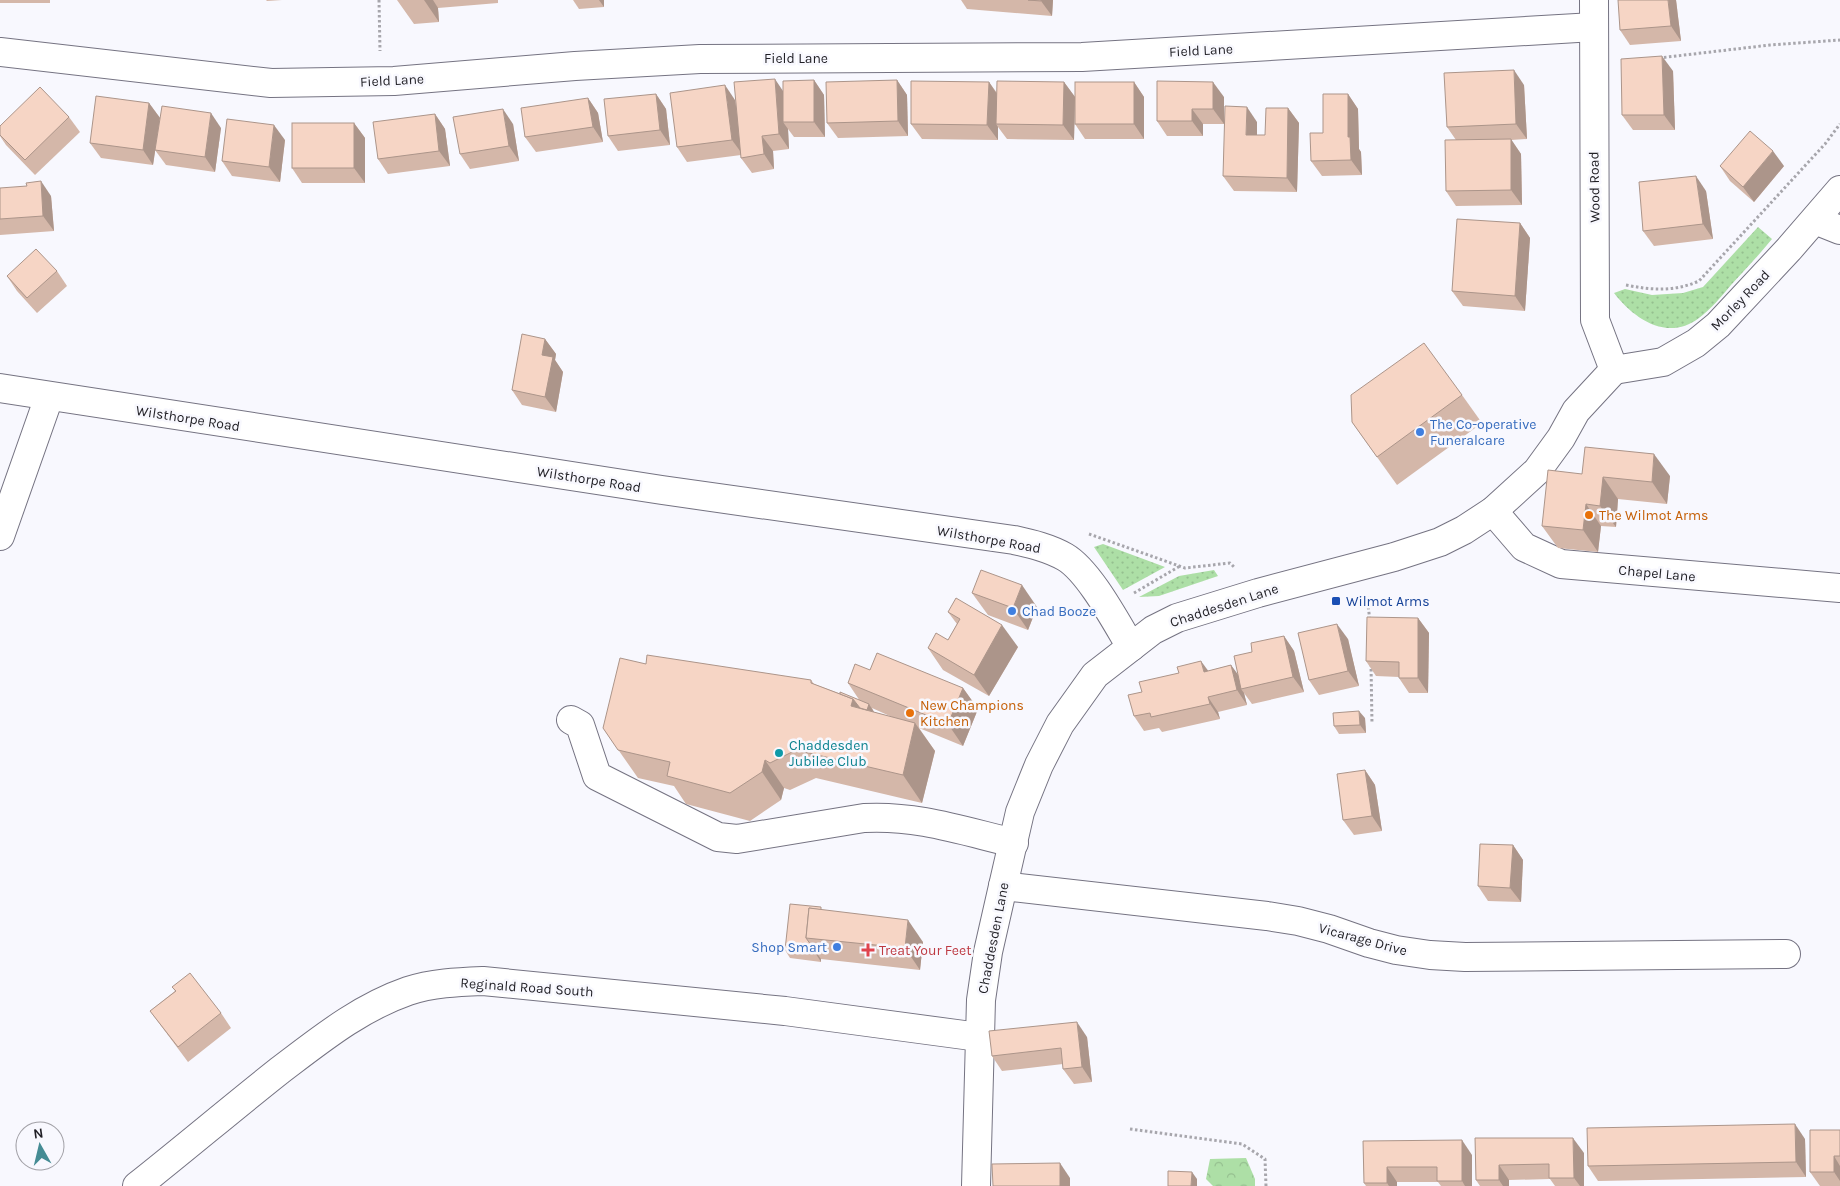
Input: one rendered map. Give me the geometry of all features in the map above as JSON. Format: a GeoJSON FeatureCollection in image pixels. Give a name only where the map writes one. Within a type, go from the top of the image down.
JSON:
{"type":"FeatureCollection","features":[{"type":"Feature","properties":{"kind":"street","name":"Wood Road"},"geometry":{"type":"LineString","coordinates":[[1594,0],[1594,320],[1614,370]]}},
{"type":"Feature","properties":{"kind":"street","name":"Field Lane"},"geometry":{"type":"LineString","coordinates":[[0,52],[271,83],[380,81],[575,66],[700,59],[1082,57],[1594,27]]}},
{"type":"Feature","properties":{"kind":"street","name":"Morley Road"},"geometry":{"type":"LineString","coordinates":[[1614,370],[1663,362],[1696,343],[1731,312],[1840,190]]}},
{"type":"Feature","properties":{"kind":"street"},"geometry":{"type":"LineString","coordinates":[[1815,220],[1840,230]]}},
{"type":"Feature","properties":{"kind":"street","name":"Chaddesden Lane"},"geometry":{"type":"LineString","coordinates":[[976,1186],[981,1000],[988,952],[1020,812],[1039,765],[1060,724],[1096,675],[1153,630],[1177,618],[1258,593],[1394,557],[1440,542],[1464,530],[1493,511],[1537,471],[1561,438],[1576,411],[1614,370]]}},
{"type":"Feature","properties":{"kind":"street","name":"Wilsthorpe Road"},"geometry":{"type":"LineString","coordinates":[[0,388],[662,490],[1014,540],[1043,547],[1066,558],[1080,570],[1108,609],[1131,647]]}},
{"type":"Feature","properties":{"kind":"street"},"geometry":{"type":"LineString","coordinates":[[0,536],[49,397]]}},
{"type":"Feature","properties":{"kind":"street","name":"Chapel Lane"},"geometry":{"type":"LineString","coordinates":[[1493,511],[1524,547],[1561,564],[1840,588]]}},
{"type":"Feature","properties":{"kind":"street"},"geometry":{"type":"LineString","coordinates":[[571,720],[580,724],[597,776],[718,837],[737,839],[880,817],[914,819],[1014,843]]}},
{"type":"Feature","properties":{"kind":"street","name":"Vicarage Drive"},"geometry":{"type":"LineString","coordinates":[[1003,886],[1298,921],[1369,943],[1430,956],[1786,954]]}},
{"type":"Feature","properties":{"kind":"street","name":"Reginald Road South"},"geometry":{"type":"LineString","coordinates":[[137,1186],[258,1087],[344,1022],[379,1003],[409,991],[445,983],[483,981],[775,1010],[979,1037]]}},
{"type":"Feature","properties":{"kind":"path"},"geometry":{"type":"LineString","coordinates":[[379,0],[380,81]]}},
{"type":"Feature","properties":{"kind":"path"},"geometry":{"type":"LineString","coordinates":[[1657,58],[1770,44],[1840,40]]}},
{"type":"Feature","properties":{"kind":"path"},"geometry":{"type":"LineString","coordinates":[[1595,282],[1667,290],[1685,287],[1699,281],[1825,144],[1840,124]]}},
{"type":"Feature","properties":{"kind":"path"},"geometry":{"type":"LineString","coordinates":[[1043,547],[1088,533],[1185,568],[1230,563],[1258,593]]}},
{"type":"Feature","properties":{"kind":"path"},"geometry":{"type":"LineString","coordinates":[[1108,609],[1180,566]]}},
{"type":"Feature","properties":{"kind":"path"},"geometry":{"type":"LineString","coordinates":[[1360,566],[1370,609],[1370,628]]}},
{"type":"Feature","properties":{"kind":"path"},"geometry":{"type":"LineString","coordinates":[[1370,657],[1372,724]]}},
{"type":"Feature","properties":{"kind":"path"},"geometry":{"type":"LineString","coordinates":[[1130,1129],[1242,1144],[1265,1159],[1266,1186]]}},
{"type":"Feature","properties":{"kind":"green space"},"geometry":{"type":"Polygon","coordinates":[[[1758,227],[1772,239],[1712,307],[1687,325],[1675,328],[1652,324],[1631,311],[1614,293],[1625,289],[1652,295],[1683,293],[1703,287],[1758,227]]]}},
{"type":"Feature","properties":{"kind":"green space"},"geometry":{"type":"Polygon","coordinates":[[[1103,544],[1165,567],[1123,590],[1094,547],[1103,544]]]}},
{"type":"Feature","properties":{"kind":"green space"},"geometry":{"type":"Polygon","coordinates":[[[1214,570],[1218,576],[1159,596],[1139,597],[1179,576],[1214,570]]]}},
{"type":"Feature","properties":{"kind":"green space"},"geometry":{"type":"Polygon","coordinates":[[[1246,1158],[1255,1179],[1255,1186],[1213,1186],[1206,1179],[1210,1159],[1246,1158]]]}},
{"type":"Feature","properties":{"kind":"building"},"geometry":{"type":"Polygon","coordinates":[[[1618,0],[1668,0],[1671,26],[1620,30],[1618,0]]]}},
{"type":"Feature","properties":{"kind":"building"},"geometry":{"type":"Polygon","coordinates":[[[1662,56],[1664,115],[1622,115],[1621,59],[1662,56]]]}},
{"type":"Feature","properties":{"kind":"building"},"geometry":{"type":"Polygon","coordinates":[[[1514,70],[1516,124],[1447,127],[1444,73],[1514,70]]]}},
{"type":"Feature","properties":{"kind":"building"},"geometry":{"type":"Polygon","coordinates":[[[775,79],[779,134],[762,136],[764,154],[741,158],[734,82],[775,79]]]}},
{"type":"Feature","properties":{"kind":"building"},"geometry":{"type":"Polygon","coordinates":[[[814,80],[814,122],[783,122],[783,81],[814,80]]]}},
{"type":"Feature","properties":{"kind":"building"},"geometry":{"type":"Polygon","coordinates":[[[897,80],[898,121],[827,123],[826,82],[897,80]]]}},
{"type":"Feature","properties":{"kind":"building"},"geometry":{"type":"Polygon","coordinates":[[[911,81],[989,82],[987,125],[911,124],[911,81]]]}},
{"type":"Feature","properties":{"kind":"building"},"geometry":{"type":"Polygon","coordinates":[[[997,81],[1064,82],[1063,125],[996,124],[997,81]]]}},
{"type":"Feature","properties":{"kind":"building"},"geometry":{"type":"Polygon","coordinates":[[[1157,81],[1213,82],[1213,109],[1192,109],[1192,121],[1157,121],[1157,81]]]}},
{"type":"Feature","properties":{"kind":"building"},"geometry":{"type":"Polygon","coordinates":[[[1075,82],[1134,82],[1134,124],[1075,124],[1075,82]]]}},
{"type":"Feature","properties":{"kind":"building"},"geometry":{"type":"Polygon","coordinates":[[[725,85],[732,140],[677,147],[670,93],[725,85]]]}},
{"type":"Feature","properties":{"kind":"building"},"geometry":{"type":"Polygon","coordinates":[[[40,87],[69,117],[25,160],[0,135],[0,126],[40,87]]]}},
{"type":"Feature","properties":{"kind":"building"},"geometry":{"type":"Polygon","coordinates":[[[656,94],[660,130],[608,136],[604,99],[656,94]]]}},
{"type":"Feature","properties":{"kind":"building"},"geometry":{"type":"Polygon","coordinates":[[[1323,94],[1348,94],[1348,137],[1350,137],[1351,160],[1311,161],[1310,133],[1323,133],[1323,94]]]}},
{"type":"Feature","properties":{"kind":"building"},"geometry":{"type":"Polygon","coordinates":[[[96,96],[149,103],[143,150],[90,143],[96,96]]]}},
{"type":"Feature","properties":{"kind":"building"},"geometry":{"type":"Polygon","coordinates":[[[588,98],[593,127],[525,137],[521,108],[588,98]]]}},
{"type":"Feature","properties":{"kind":"building"},"geometry":{"type":"Polygon","coordinates":[[[162,106],[211,113],[205,157],[155,150],[162,106]]]}},
{"type":"Feature","properties":{"kind":"building"},"geometry":{"type":"Polygon","coordinates":[[[1225,106],[1247,107],[1246,135],[1265,135],[1266,108],[1288,108],[1287,178],[1223,176],[1225,106]]]}},
{"type":"Feature","properties":{"kind":"building"},"geometry":{"type":"Polygon","coordinates":[[[503,109],[509,146],[460,154],[453,117],[503,109]]]}},
{"type":"Feature","properties":{"kind":"building"},"geometry":{"type":"Polygon","coordinates":[[[435,114],[439,151],[378,159],[373,122],[435,114]]]}},
{"type":"Feature","properties":{"kind":"building"},"geometry":{"type":"Polygon","coordinates":[[[227,119],[274,125],[269,167],[222,161],[227,119]]]}},
{"type":"Feature","properties":{"kind":"building"},"geometry":{"type":"Polygon","coordinates":[[[292,123],[354,123],[354,168],[292,168],[292,123]]]}},
{"type":"Feature","properties":{"kind":"building"},"geometry":{"type":"Polygon","coordinates":[[[1750,131],[1773,151],[1743,187],[1720,166],[1750,131]]]}},
{"type":"Feature","properties":{"kind":"building"},"geometry":{"type":"Polygon","coordinates":[[[1511,139],[1511,190],[1446,191],[1445,140],[1511,139]]]}},
{"type":"Feature","properties":{"kind":"building"},"geometry":{"type":"Polygon","coordinates":[[[1696,176],[1703,224],[1643,231],[1639,182],[1696,176]]]}},
{"type":"Feature","properties":{"kind":"building"},"geometry":{"type":"Polygon","coordinates":[[[41,181],[43,216],[0,219],[0,188],[27,186],[26,183],[41,181]]]}},
{"type":"Feature","properties":{"kind":"building"},"geometry":{"type":"Polygon","coordinates":[[[1457,219],[1520,223],[1515,296],[1452,291],[1457,219]]]}},
{"type":"Feature","properties":{"kind":"building"},"geometry":{"type":"Polygon","coordinates":[[[36,249],[57,271],[27,298],[7,276],[36,249]]]}},
{"type":"Feature","properties":{"kind":"building"},"geometry":{"type":"Polygon","coordinates":[[[522,334],[545,339],[542,355],[553,357],[545,397],[512,390],[522,334]]]}},
{"type":"Feature","properties":{"kind":"building"},"geometry":{"type":"Polygon","coordinates":[[[1424,343],[1462,395],[1377,457],[1352,422],[1351,395],[1424,343]]]}},
{"type":"Feature","properties":{"kind":"building"},"geometry":{"type":"Polygon","coordinates":[[[1585,447],[1654,454],[1652,482],[1603,477],[1600,506],[1586,504],[1583,530],[1542,526],[1548,470],[1582,474],[1585,447]]]}},
{"type":"Feature","properties":{"kind":"building"},"geometry":{"type":"Polygon","coordinates":[[[981,570],[1022,585],[1013,608],[972,593],[981,570]]]}},
{"type":"Feature","properties":{"kind":"building"},"geometry":{"type":"Polygon","coordinates":[[[956,598],[1002,625],[974,675],[928,648],[936,633],[948,640],[960,619],[948,612],[956,598]]]}},
{"type":"Feature","properties":{"kind":"building"},"geometry":{"type":"Polygon","coordinates":[[[1367,617],[1418,618],[1418,678],[1399,678],[1399,662],[1366,661],[1367,617]]]}},
{"type":"Feature","properties":{"kind":"building"},"geometry":{"type":"Polygon","coordinates":[[[1337,624],[1348,671],[1309,680],[1298,633],[1337,624]]]}},
{"type":"Feature","properties":{"kind":"building"},"geometry":{"type":"Polygon","coordinates":[[[1284,636],[1293,677],[1241,689],[1234,656],[1252,652],[1251,643],[1284,636]]]}},
{"type":"Feature","properties":{"kind":"building"},"geometry":{"type":"Polygon","coordinates":[[[877,653],[963,688],[948,724],[848,683],[855,664],[870,670],[877,653]]]}},
{"type":"Feature","properties":{"kind":"building","name":"Chaddesden Jubilee Club"},"geometry":{"type":"Polygon","coordinates":[[[647,655],[811,680],[811,683],[853,699],[851,706],[915,723],[903,775],[796,750],[770,763],[765,760],[762,772],[730,793],[667,776],[670,762],[618,750],[603,728],[620,658],[646,664],[647,655]]]}},
{"type":"Feature","properties":{"kind":"building"},"geometry":{"type":"Polygon","coordinates":[[[1201,661],[1204,672],[1231,665],[1237,690],[1208,697],[1210,704],[1151,717],[1150,713],[1134,716],[1128,695],[1142,692],[1139,682],[1179,673],[1177,667],[1201,661]]]}},
{"type":"Feature","properties":{"kind":"building"},"geometry":{"type":"Polygon","coordinates":[[[840,692],[869,704],[867,710],[860,708],[853,699],[840,694],[840,692]]]}},
{"type":"Feature","properties":{"kind":"building"},"geometry":{"type":"Polygon","coordinates":[[[1359,711],[1360,725],[1334,726],[1333,713],[1359,711]]]}},
{"type":"Feature","properties":{"kind":"building"},"geometry":{"type":"Polygon","coordinates":[[[1365,770],[1372,816],[1343,820],[1337,774],[1365,770]]]}},
{"type":"Feature","properties":{"kind":"building"},"geometry":{"type":"Polygon","coordinates":[[[1480,844],[1513,845],[1510,888],[1478,886],[1480,844]]]}},
{"type":"Feature","properties":{"kind":"building"},"geometry":{"type":"Polygon","coordinates":[[[790,904],[821,907],[821,910],[809,908],[806,938],[816,954],[785,950],[790,904]]]}},
{"type":"Feature","properties":{"kind":"building"},"geometry":{"type":"Polygon","coordinates":[[[809,908],[908,920],[905,948],[806,938],[809,908]]]}},
{"type":"Feature","properties":{"kind":"building"},"geometry":{"type":"Polygon","coordinates":[[[190,973],[221,1013],[178,1047],[150,1011],[176,991],[172,987],[190,973]]]}},
{"type":"Feature","properties":{"kind":"building"},"geometry":{"type":"Polygon","coordinates":[[[1077,1022],[1082,1067],[1063,1069],[1061,1048],[992,1056],[989,1031],[1077,1022]]]}},
{"type":"Feature","properties":{"kind":"building"},"geometry":{"type":"Polygon","coordinates":[[[1795,1124],[1796,1162],[1588,1166],[1587,1128],[1795,1124]]]}},
{"type":"Feature","properties":{"kind":"building"},"geometry":{"type":"Polygon","coordinates":[[[1810,1130],[1840,1130],[1840,1156],[1834,1156],[1834,1172],[1810,1172],[1810,1130]]]}},
{"type":"Feature","properties":{"kind":"building"},"geometry":{"type":"Polygon","coordinates":[[[1475,1138],[1573,1138],[1574,1178],[1549,1178],[1549,1164],[1499,1165],[1499,1180],[1476,1180],[1475,1138]]]}},
{"type":"Feature","properties":{"kind":"building"},"geometry":{"type":"Polygon","coordinates":[[[1462,1140],[1462,1181],[1437,1181],[1437,1167],[1387,1167],[1387,1183],[1364,1183],[1363,1141],[1462,1140]]]}},
{"type":"Feature","properties":{"kind":"building"},"geometry":{"type":"Polygon","coordinates":[[[1060,1163],[1060,1186],[993,1186],[992,1164],[1060,1163]]]}},
{"type":"Feature","properties":{"kind":"building"},"geometry":{"type":"Polygon","coordinates":[[[1168,1171],[1192,1172],[1191,1186],[1168,1186],[1168,1171]]]}},
{"type":"Feature","properties":{"kind":"place","name":"The Co-operative Funeralcare"},"geometry":{"type":"Point","coordinates":[1420,432]}},
{"type":"Feature","properties":{"kind":"place","name":"The Wilmot Arms"},"geometry":{"type":"Point","coordinates":[1589,515]}},
{"type":"Feature","properties":{"kind":"place","name":"Wilmot Arms"},"geometry":{"type":"Point","coordinates":[1336,601]}},
{"type":"Feature","properties":{"kind":"place","name":"Chad Booze"},"geometry":{"type":"Point","coordinates":[1012,611]}},
{"type":"Feature","properties":{"kind":"place","name":"New Champions Kitchen"},"geometry":{"type":"Point","coordinates":[910,713]}},
{"type":"Feature","properties":{"kind":"place","name":"Chaddesden Jubilee Club"},"geometry":{"type":"Point","coordinates":[779,753]}},
{"type":"Feature","properties":{"kind":"place","name":"Shop Smart"},"geometry":{"type":"Point","coordinates":[837,947]}},
{"type":"Feature","properties":{"kind":"place","name":"Treat Your Feet"},"geometry":{"type":"Point","coordinates":[868,950]}}]}
